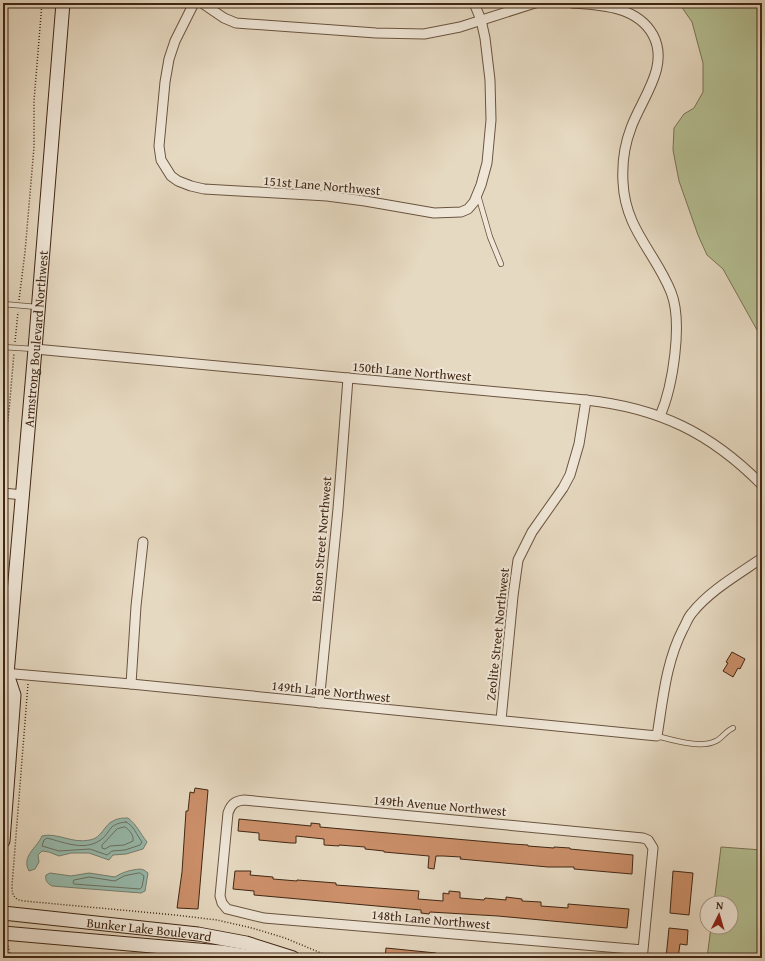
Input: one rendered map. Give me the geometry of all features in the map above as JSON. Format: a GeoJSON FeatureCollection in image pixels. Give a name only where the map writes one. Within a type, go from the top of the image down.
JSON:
{"type":"FeatureCollection","features":[{"type":"Feature","properties":{"kind":"main road","name":"Armstrong Boulevard Northwest"},"geometry":{"type":"LineString","coordinates":[[3,841],[14,695],[4,675],[23,494],[64,3]]}},
{"type":"Feature","properties":{"kind":"main road","name":"Bunker Lake Boulevard"},"geometry":{"type":"LineString","coordinates":[[3,913],[204,935],[246,943],[293,958]]}},
{"type":"Feature","properties":{"kind":"main road","name":"Bunker Lake Boulevard"},"geometry":{"type":"LineString","coordinates":[[3,933],[221,952],[258,958]]}},
{"type":"Feature","properties":{"kind":"street","name":"151st Lane Northwest"},"geometry":{"type":"LineString","coordinates":[[194,3],[175,41],[169,59],[165,82],[159,146],[161,160],[171,176],[178,181],[204,189],[327,196],[434,213],[461,212],[468,208],[474,202],[478,193],[487,163],[491,120],[490,80],[485,38],[481,20],[474,3]]}},
{"type":"Feature","properties":{"kind":"street"},"geometry":{"type":"LineString","coordinates":[[202,3],[224,18],[236,23],[376,33],[424,34],[460,27],[535,3]]}},
{"type":"Feature","properties":{"kind":"street"},"geometry":{"type":"LineString","coordinates":[[572,3],[599,5],[620,9],[646,26],[652,34],[656,44],[658,65],[655,76],[630,130],[622,165],[627,210],[634,227],[667,285],[675,305],[677,318],[674,356],[666,400],[660,416]]}},
{"type":"Feature","properties":{"kind":"street","name":"150th Lane Northwest"},"geometry":{"type":"LineString","coordinates":[[35,349],[586,400],[633,408],[660,416],[694,432],[741,464],[762,485]]}},
{"type":"Feature","properties":{"kind":"street","name":"Bison Street Northwest"},"geometry":{"type":"LineString","coordinates":[[320,702],[338,509],[348,378]]}},
{"type":"Feature","properties":{"kind":"street","name":"Zeolite Street Northwest"},"geometry":{"type":"LineString","coordinates":[[501,720],[512,596],[518,560],[532,532],[563,488],[570,475],[579,444],[586,400]]}},
{"type":"Feature","properties":{"kind":"street"},"geometry":{"type":"LineString","coordinates":[[3,493],[23,494]]}},
{"type":"Feature","properties":{"kind":"street"},"geometry":{"type":"LineString","coordinates":[[131,684],[142,542]]}},
{"type":"Feature","properties":{"kind":"street"},"geometry":{"type":"LineString","coordinates":[[657,736],[671,658],[679,637],[691,613],[704,600],[732,578],[762,558]]}},
{"type":"Feature","properties":{"kind":"street","name":"149th Lane Northwest"},"geometry":{"type":"LineString","coordinates":[[4,675],[131,684],[657,736]]}},
{"type":"Feature","properties":{"kind":"street","name":"149th Avenue Northwest"},"geometry":{"type":"LineString","coordinates":[[222,903],[220,896],[228,813],[230,806],[238,801],[244,800],[638,836],[648,840],[653,848],[642,954]]}},
{"type":"Feature","properties":{"kind":"street","name":"148th Lane Northwest"},"geometry":{"type":"LineString","coordinates":[[222,903],[227,909],[264,918],[642,954]]}},
{"type":"Feature","properties":{"kind":"lane"},"geometry":{"type":"LineString","coordinates":[[478,193],[490,237],[500,264]]}},
{"type":"Feature","properties":{"kind":"lane"},"geometry":{"type":"LineString","coordinates":[[3,304],[38,307]]}},
{"type":"Feature","properties":{"kind":"lane"},"geometry":{"type":"LineString","coordinates":[[3,347],[35,349]]}},
{"type":"Feature","properties":{"kind":"lane"},"geometry":{"type":"LineString","coordinates":[[657,736],[688,743],[708,744],[716,741],[733,728]]}},
{"type":"Feature","properties":{"kind":"path"},"geometry":{"type":"LineString","coordinates":[[3,457],[9,411],[19,293],[25,252],[34,148],[34,101],[42,3]]}},
{"type":"Feature","properties":{"kind":"path"},"geometry":{"type":"LineString","coordinates":[[28,676],[12,886],[13,897],[24,901],[217,920],[275,935],[333,958]]}},
{"type":"Feature","properties":{"kind":"path"},"geometry":{"type":"LineString","coordinates":[[8,946],[11,958]]}},
{"type":"Feature","properties":{"kind":"green space"},"geometry":{"type":"Polygon","coordinates":[[[679,3],[762,3],[762,332],[757,330],[723,269],[707,255],[698,235],[679,181],[673,150],[674,128],[684,114],[694,108],[703,92],[703,63],[692,22],[679,3]]]}},
{"type":"Feature","properties":{"kind":"green space"},"geometry":{"type":"Polygon","coordinates":[[[721,847],[762,850],[762,958],[707,958],[710,935],[739,935],[739,895],[715,895],[721,847]]]}},
{"type":"Feature","properties":{"kind":"water"},"geometry":{"type":"Polygon","coordinates":[[[128,818],[136,826],[147,842],[143,849],[126,854],[113,855],[109,860],[89,853],[71,853],[59,856],[42,851],[38,855],[39,862],[35,869],[29,871],[27,866],[28,856],[42,836],[48,835],[83,841],[90,840],[97,837],[107,825],[113,821],[128,818]]]}},
{"type":"Feature","properties":{"kind":"water"},"geometry":{"type":"Polygon","coordinates":[[[140,869],[148,873],[145,891],[141,893],[52,886],[46,880],[46,875],[50,873],[71,876],[89,873],[115,877],[140,869]]]}},
{"type":"Feature","properties":{"kind":"building"},"geometry":{"type":"Polygon","coordinates":[[[732,652],[745,659],[740,669],[738,668],[733,677],[723,671],[732,652]]]}},
{"type":"Feature","properties":{"kind":"building"},"geometry":{"type":"Polygon","coordinates":[[[195,788],[208,790],[198,909],[177,908],[182,872],[186,811],[188,811],[190,792],[194,793],[195,788]]]}},
{"type":"Feature","properties":{"kind":"building"},"geometry":{"type":"Polygon","coordinates":[[[239,819],[311,826],[311,823],[320,824],[320,827],[528,846],[570,848],[633,855],[632,874],[574,869],[574,867],[548,867],[460,859],[461,857],[443,856],[436,856],[434,869],[428,868],[429,856],[384,852],[365,849],[365,847],[324,845],[324,839],[296,836],[296,843],[259,840],[259,833],[238,831],[239,819]]]}},
{"type":"Feature","properties":{"kind":"building"},"geometry":{"type":"Polygon","coordinates":[[[235,871],[251,871],[250,875],[273,877],[273,879],[419,891],[418,899],[443,901],[443,893],[449,894],[449,891],[460,892],[460,898],[506,900],[506,897],[522,899],[522,901],[541,902],[541,906],[568,908],[568,904],[629,909],[627,928],[498,916],[430,912],[429,914],[421,913],[421,910],[254,895],[254,891],[233,889],[235,871]]]}},
{"type":"Feature","properties":{"kind":"building"},"geometry":{"type":"Polygon","coordinates":[[[673,871],[693,873],[689,915],[670,913],[673,871]]]}},
{"type":"Feature","properties":{"kind":"building"},"geometry":{"type":"Polygon","coordinates":[[[669,928],[688,930],[687,945],[680,944],[678,958],[666,958],[669,928]]]}},
{"type":"Feature","properties":{"kind":"building"},"geometry":{"type":"Polygon","coordinates":[[[386,948],[436,953],[436,958],[385,958],[386,948]]]}}]}
